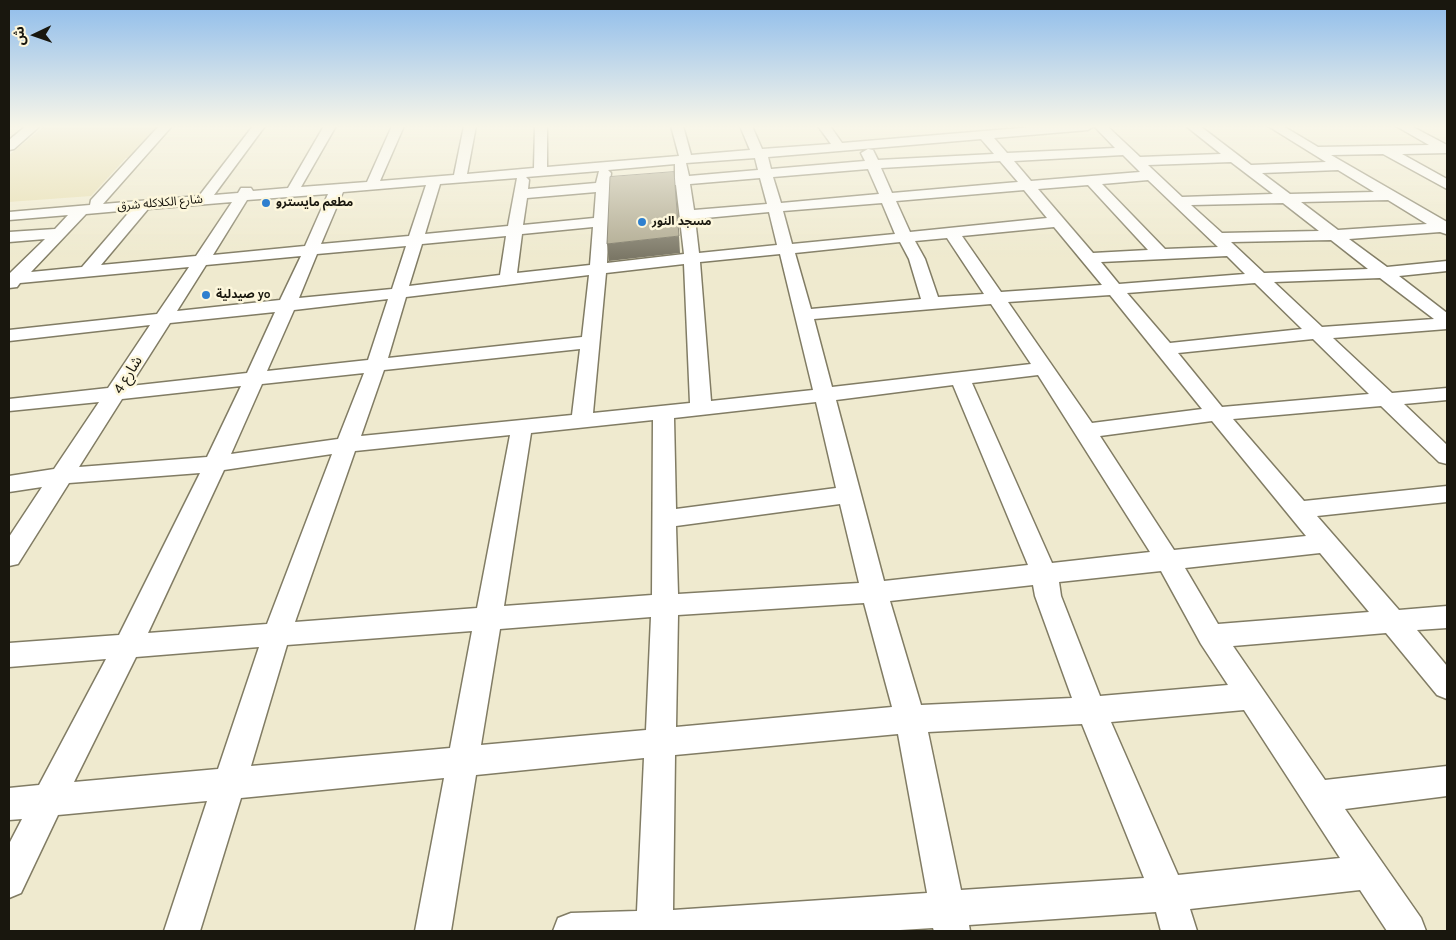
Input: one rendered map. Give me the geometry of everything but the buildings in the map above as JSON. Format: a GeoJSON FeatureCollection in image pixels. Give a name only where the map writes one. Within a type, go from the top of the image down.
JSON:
{"type":"FeatureCollection","features":[{"type":"Feature","properties":{"kind":"street"},"geometry":{"type":"LineString","coordinates":[[11,281],[89,207],[124,170]]}},
{"type":"Feature","properties":{"kind":"street"},"geometry":{"type":"LineString","coordinates":[[206,194],[225,170]]}},
{"type":"Feature","properties":{"kind":"street"},"geometry":{"type":"LineString","coordinates":[[294,187],[304,170]]}},
{"type":"Feature","properties":{"kind":"street"},"geometry":{"type":"LineString","coordinates":[[373,181],[378,170]]}},
{"type":"Feature","properties":{"kind":"street"},"geometry":{"type":"LineString","coordinates":[[460,174],[461,170]]}},
{"type":"Feature","properties":{"kind":"street","name":"شارع الكلاكله شرق"},"geometry":{"type":"LineString","coordinates":[[9,211],[143,205],[294,187],[507,170]]}},
{"type":"Feature","properties":{"kind":"street","name":"شارع الكلاكله شرق"},"geometry":{"type":"LineString","coordinates":[[9,216],[206,194],[244,194],[338,188],[559,170]]}},
{"type":"Feature","properties":{"kind":"street"},"geometry":{"type":"LineString","coordinates":[[582,421],[598,269],[604,170]]}},
{"type":"Feature","properties":{"kind":"street"},"geometry":{"type":"LineString","coordinates":[[683,170],[692,258],[701,408]]}},
{"type":"Feature","properties":{"kind":"street"},"geometry":{"type":"LineString","coordinates":[[521,194],[684,181],[722,170]]}},
{"type":"Feature","properties":{"kind":"street"},"geometry":{"type":"LineString","coordinates":[[763,170],[804,315],[874,592],[910,719],[949,920]]}},
{"type":"Feature","properties":{"kind":"street"},"geometry":{"type":"LineString","coordinates":[[877,170],[905,239],[915,250],[930,303]]}},
{"type":"Feature","properties":{"kind":"street"},"geometry":{"type":"LineString","coordinates":[[1013,170],[1447,686]]}},
{"type":"Feature","properties":{"kind":"street"},"geometry":{"type":"LineString","coordinates":[[1148,170],[1447,457]]}},
{"type":"Feature","properties":{"kind":"street"},"geometry":{"type":"LineString","coordinates":[[1250,170],[1447,323]]}},
{"type":"Feature","properties":{"kind":"street"},"geometry":{"type":"LineString","coordinates":[[1346,170],[1446,228]]}},
{"type":"Feature","properties":{"kind":"street"},"geometry":{"type":"LineString","coordinates":[[1420,170],[1447,185]]}},
{"type":"Feature","properties":{"kind":"street"},"geometry":{"type":"LineString","coordinates":[[508,280],[523,173]]}},
{"type":"Feature","properties":{"kind":"street"},"geometry":{"type":"LineString","coordinates":[[688,215],[1153,175]]}},
{"type":"Feature","properties":{"kind":"street"},"geometry":{"type":"LineString","coordinates":[[1092,180],[1162,255]]}},
{"type":"Feature","properties":{"kind":"street"},"geometry":{"type":"LineString","coordinates":[[182,931],[277,634],[376,366],[434,181]]}},
{"type":"Feature","properties":{"kind":"street"},"geometry":{"type":"LineString","coordinates":[[9,881],[47,800],[127,648],[216,464],[338,188]]}},
{"type":"Feature","properties":{"kind":"street","name":"شارع 4"},"geometry":{"type":"LineString","coordinates":[[9,557],[116,395],[244,194]]}},
{"type":"Feature","properties":{"kind":"street"},"geometry":{"type":"LineString","coordinates":[[1180,201],[1390,196]]}},
{"type":"Feature","properties":{"kind":"street"},"geometry":{"type":"LineString","coordinates":[[87,272],[143,205]]}},
{"type":"Feature","properties":{"kind":"street"},"geometry":{"type":"LineString","coordinates":[[11,281],[602,222]]}},
{"type":"Feature","properties":{"kind":"street"},"geometry":{"type":"LineString","coordinates":[[9,335],[398,293],[692,258],[905,239],[1057,222]]}},
{"type":"Feature","properties":{"kind":"street"},"geometry":{"type":"LineString","coordinates":[[1219,238],[1334,235],[1446,228]]}},
{"type":"Feature","properties":{"kind":"street"},"geometry":{"type":"LineString","coordinates":[[9,237],[62,232]]}},
{"type":"Feature","properties":{"kind":"street"},"geometry":{"type":"LineString","coordinates":[[952,233],[1086,431],[1168,561],[1211,636],[1408,931]]}},
{"type":"Feature","properties":{"kind":"street"},"geometry":{"type":"LineString","coordinates":[[1088,258],[1232,251]]}},
{"type":"Feature","properties":{"kind":"street"},"geometry":{"type":"LineString","coordinates":[[804,315],[930,303],[1114,291],[1260,278],[1382,273],[1447,266]]}},
{"type":"Feature","properties":{"kind":"street"},"geometry":{"type":"LineString","coordinates":[[1165,350],[1319,333],[1447,323]]}},
{"type":"Feature","properties":{"kind":"street"},"geometry":{"type":"LineString","coordinates":[[9,405],[116,395],[590,342]]}},
{"type":"Feature","properties":{"kind":"street"},"geometry":{"type":"LineString","coordinates":[[9,484],[62,476],[216,464],[347,445],[824,395],[1044,368]]}},
{"type":"Feature","properties":{"kind":"street"},"geometry":{"type":"LineString","coordinates":[[960,378],[1045,575],[1048,596],[1091,710],[1168,894],[1180,931]]}},
{"type":"Feature","properties":{"kind":"street"},"geometry":{"type":"LineString","coordinates":[[1086,431],[1217,414],[1447,394]]}},
{"type":"Feature","properties":{"kind":"street"},"geometry":{"type":"LineString","coordinates":[[654,930],[665,605],[663,412]]}},
{"type":"Feature","properties":{"kind":"street"},"geometry":{"type":"LineString","coordinates":[[433,931],[522,426]]}},
{"type":"Feature","properties":{"kind":"street"},"geometry":{"type":"LineString","coordinates":[[1298,510],[1447,494]]}},
{"type":"Feature","properties":{"kind":"street"},"geometry":{"type":"LineString","coordinates":[[664,519],[849,495]]}},
{"type":"Feature","properties":{"kind":"street"},"geometry":{"type":"LineString","coordinates":[[9,655],[127,648],[277,634],[665,605],[874,592],[1326,544]]}},
{"type":"Feature","properties":{"kind":"street"},"geometry":{"type":"LineString","coordinates":[[1211,636],[1447,617]]}},
{"type":"Feature","properties":{"kind":"street"},"geometry":{"type":"LineString","coordinates":[[9,804],[910,719],[1091,710],[1252,696]]}},
{"type":"Feature","properties":{"kind":"street"},"geometry":{"type":"LineString","coordinates":[[1319,796],[1447,780]]}},
{"type":"Feature","properties":{"kind":"street"},"geometry":{"type":"LineString","coordinates":[[570,931],[949,920],[1369,872]]}},
{"type":"Feature","properties":{"kind":"shaded area"},"geometry":{"type":"Polygon","coordinates":[[[9,170],[115,170],[91,196],[9,202],[9,170]]]}},
{"type":"Feature","properties":{"kind":"place","name":"مطعم مايسترو"},"geometry":{"type":"Point","coordinates":[266,203]}},
{"type":"Feature","properties":{"kind":"place","name":"مسجد النور"},"geometry":{"type":"Point","coordinates":[642,222]}},
{"type":"Feature","properties":{"kind":"place","name":"صيدلية yo"},"geometry":{"type":"Point","coordinates":[206,295]}}]}
